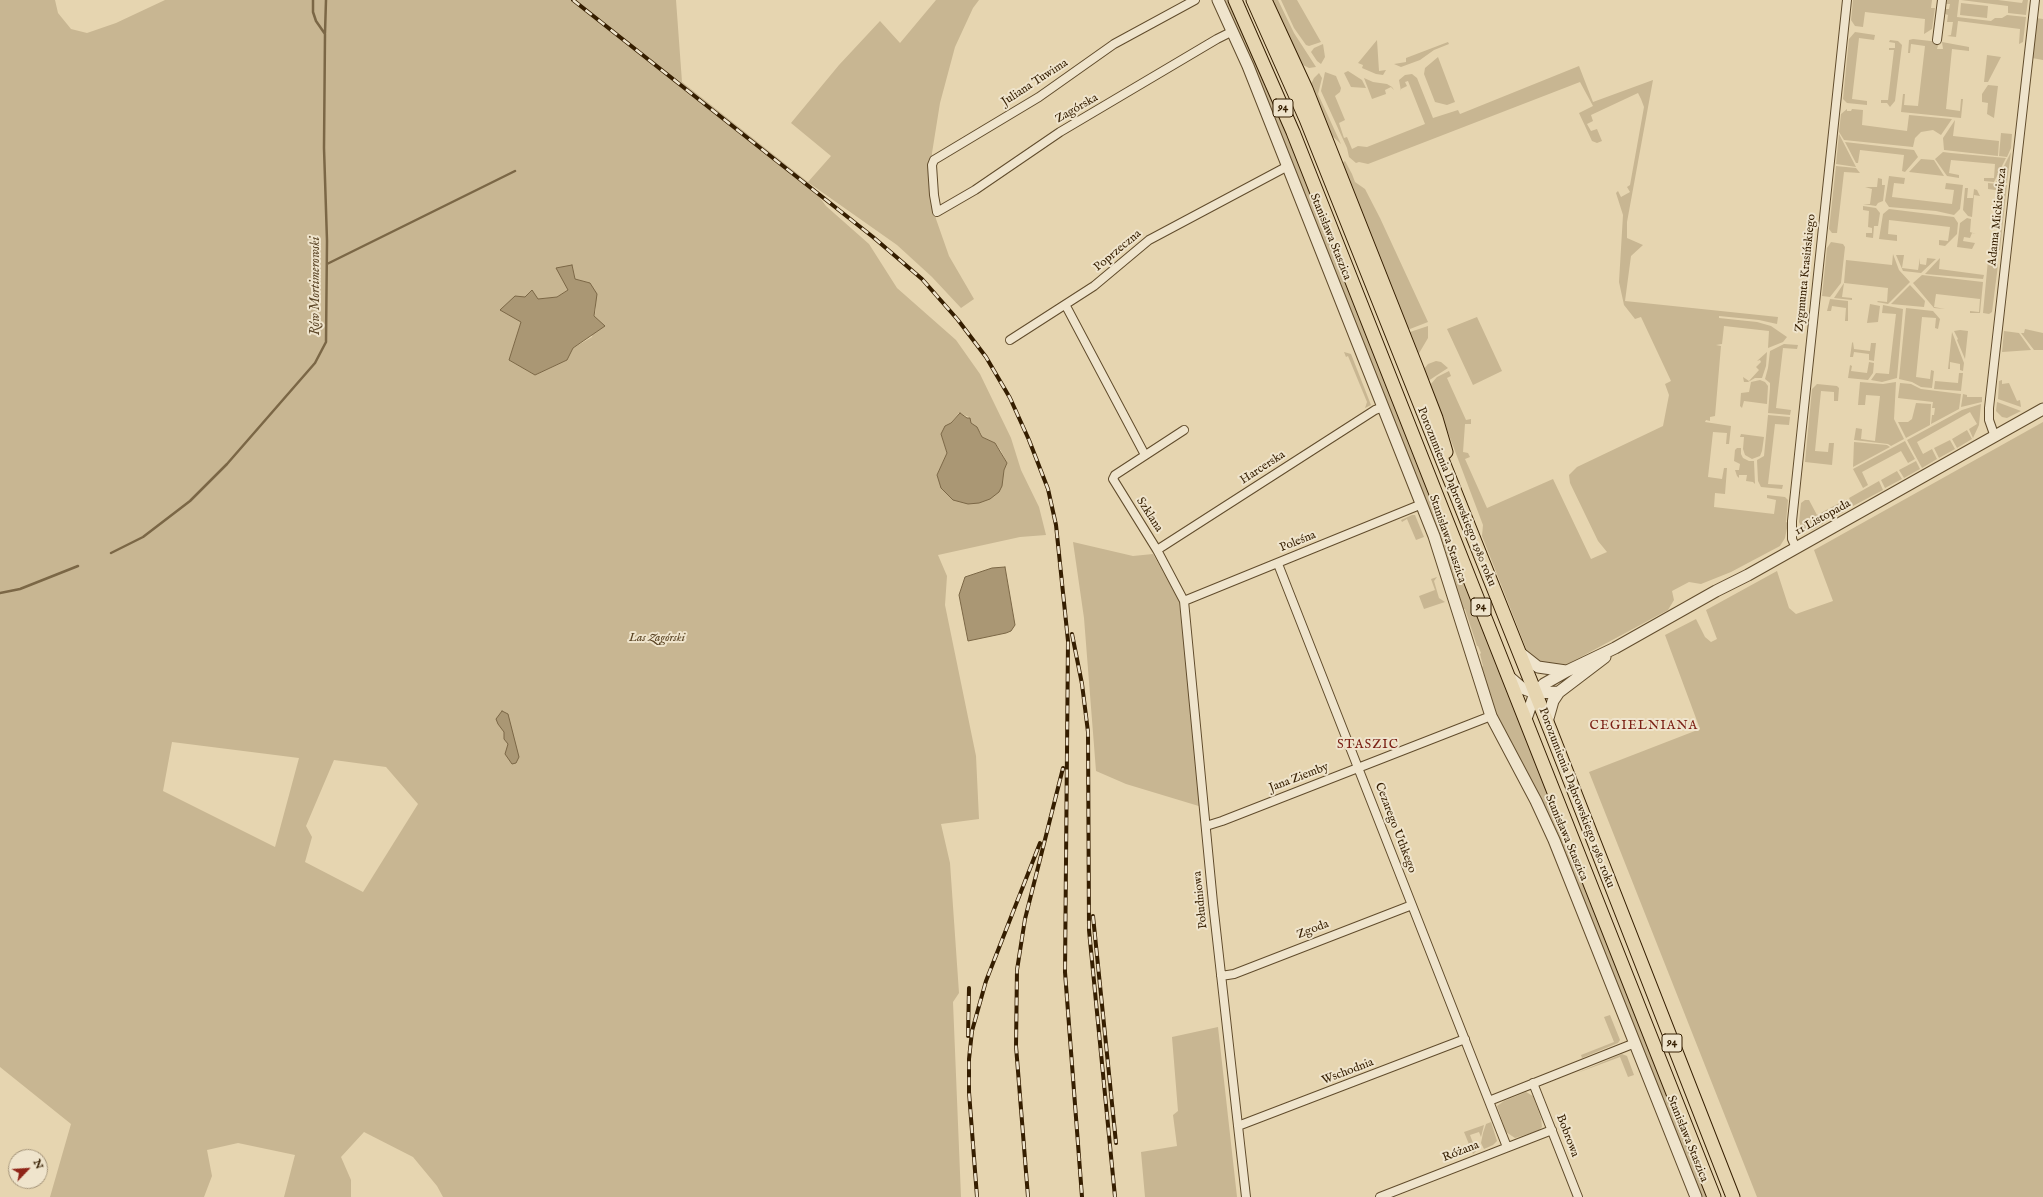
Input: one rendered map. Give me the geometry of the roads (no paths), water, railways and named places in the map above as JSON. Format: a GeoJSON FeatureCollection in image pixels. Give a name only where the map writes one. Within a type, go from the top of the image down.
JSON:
{"type":"FeatureCollection","features":[{"type":"Feature","properties":{"kind":"main road","name":"Porozumienia Dąbrowskiego 1980 roku"},"geometry":{"type":"LineString","coordinates":[[1235,0],[1293,132],[1714,1197]]}},
{"type":"Feature","properties":{"kind":"main road","name":"Porozumienia Dąbrowskiego 1980 roku"},"geometry":{"type":"LineString","coordinates":[[1253,0],[1306,118],[1517,651],[1547,722],[1733,1197]]}},
{"type":"Feature","properties":{"kind":"main road"},"geometry":{"type":"LineString","coordinates":[[1266,0],[1306,89],[1417,369],[1440,433],[1455,495]]}},
{"type":"Feature","properties":{"kind":"street","name":"Juliana Tuwima"},"geometry":{"type":"LineString","coordinates":[[937,212],[932,165],[934,160],[1034,100],[1114,44],[1195,0]]}},
{"type":"Feature","properties":{"kind":"street","name":"Stanisława Staszica"},"geometry":{"type":"LineString","coordinates":[[1218,0],[1233,31],[1288,166],[1422,504],[1446,573],[1491,716],[1548,825],[1696,1197]]}},
{"type":"Feature","properties":{"kind":"street","name":"Zygmunta Krasińskiego"},"geometry":{"type":"LineString","coordinates":[[1796,548],[1792,539],[1792,521],[1847,0]]}},
{"type":"Feature","properties":{"kind":"street"},"geometry":{"type":"LineString","coordinates":[[1937,40],[1942,0]]}},
{"type":"Feature","properties":{"kind":"street","name":"Adama Mickiewicza"},"geometry":{"type":"LineString","coordinates":[[1995,436],[1988,416],[2035,0]]}},
{"type":"Feature","properties":{"kind":"street","name":"Zagórska"},"geometry":{"type":"LineString","coordinates":[[937,212],[970,194],[1060,132],[1233,31]]}},
{"type":"Feature","properties":{"kind":"street","name":"Poprzeczna"},"geometry":{"type":"LineString","coordinates":[[1010,340],[1066,306],[1102,280],[1149,240],[1288,166]]}},
{"type":"Feature","properties":{"kind":"street"},"geometry":{"type":"LineString","coordinates":[[1066,306],[1145,455]]}},
{"type":"Feature","properties":{"kind":"street","name":"Harcerska"},"geometry":{"type":"LineString","coordinates":[[1157,550],[1375,410],[1383,407]]}},
{"type":"Feature","properties":{"kind":"street","name":"11 Listopada"},"geometry":{"type":"LineString","coordinates":[[1535,693],[1544,684],[1567,671],[1615,648],[2043,409]]}},
{"type":"Feature","properties":{"kind":"street","name":"Szklana"},"geometry":{"type":"LineString","coordinates":[[1184,430],[1116,475],[1113,479],[1115,485],[1157,550],[1184,601]]}},
{"type":"Feature","properties":{"kind":"street","name":"Poleśna"},"geometry":{"type":"LineString","coordinates":[[1184,601],[1278,564],[1422,504]]}},
{"type":"Feature","properties":{"kind":"street","name":"Cezarego Uthkego"},"geometry":{"type":"LineString","coordinates":[[1278,564],[1507,1147]]}},
{"type":"Feature","properties":{"kind":"street","name":"Południowa"},"geometry":{"type":"LineString","coordinates":[[1184,601],[1221,976],[1246,1197]]}},
{"type":"Feature","properties":{"kind":"street","name":"11 Listopada"},"geometry":{"type":"LineString","coordinates":[[1559,692],[1596,665],[1615,648]]}},
{"type":"Feature","properties":{"kind":"street"},"geometry":{"type":"LineString","coordinates":[[1517,651],[1538,667],[1567,671]]}},
{"type":"Feature","properties":{"kind":"street"},"geometry":{"type":"LineString","coordinates":[[1508,676],[1522,688],[1535,693],[1559,692]]}},
{"type":"Feature","properties":{"kind":"street"},"geometry":{"type":"LineString","coordinates":[[1547,722],[1553,701],[1559,692]]}},
{"type":"Feature","properties":{"kind":"street"},"geometry":{"type":"LineString","coordinates":[[1526,719],[1535,693]]}},
{"type":"Feature","properties":{"kind":"street","name":"Jana Ziemby"},"geometry":{"type":"LineString","coordinates":[[1206,826],[1491,716]]}},
{"type":"Feature","properties":{"kind":"street","name":"Zgoda"},"geometry":{"type":"LineString","coordinates":[[1221,976],[1234,974],[1412,905]]}},
{"type":"Feature","properties":{"kind":"street","name":"Wschodnia"},"geometry":{"type":"LineString","coordinates":[[1238,1126],[1465,1039]]}},
{"type":"Feature","properties":{"kind":"street"},"geometry":{"type":"LineString","coordinates":[[1489,1101],[1635,1043]]}},
{"type":"Feature","properties":{"kind":"street","name":"Bobrowa"},"geometry":{"type":"LineString","coordinates":[[1533,1083],[1578,1197]]}},
{"type":"Feature","properties":{"kind":"street","name":"Różana"},"geometry":{"type":"LineString","coordinates":[[1380,1197],[1552,1130]]}},
{"type":"Feature","properties":{"kind":"waterway","name":"Rów Mortimerowski"},"geometry":{"type":"LineString","coordinates":[[111,553],[143,537],[190,501],[227,464],[315,363],[326,342],[327,241],[324,148],[325,34],[316,21],[313,12],[313,0]]}},
{"type":"Feature","properties":{"kind":"waterway"},"geometry":{"type":"LineString","coordinates":[[325,33],[326,0]]}},
{"type":"Feature","properties":{"kind":"waterway"},"geometry":{"type":"LineString","coordinates":[[327,264],[515,171]]}},
{"type":"Feature","properties":{"kind":"waterway","name":"Rów Mortimerowski"},"geometry":{"type":"LineString","coordinates":[[0,593],[20,589],[78,566]]}},
{"type":"Feature","properties":{"kind":"railway"},"geometry":{"type":"LineString","coordinates":[[573,0],[873,237],[922,279],[958,320],[986,357],[1010,398],[1029,440],[1048,489],[1056,525],[1068,641],[1065,972],[1082,1197]]}},
{"type":"Feature","properties":{"kind":"railway"},"geometry":{"type":"LineString","coordinates":[[1072,634],[1082,684],[1088,732],[1089,930],[1115,1197]]}},
{"type":"Feature","properties":{"kind":"railway"},"geometry":{"type":"LineString","coordinates":[[1028,1197],[1016,1046],[1017,970],[1025,919],[1063,768]]}},
{"type":"Feature","properties":{"kind":"railway"},"geometry":{"type":"LineString","coordinates":[[977,1197],[969,1092],[969,1059],[972,1031],[986,981],[1040,843]]}},
{"type":"Feature","properties":{"kind":"railway"},"geometry":{"type":"LineString","coordinates":[[1093,916],[1116,1143]]}},
{"type":"Feature","properties":{"kind":"railway"},"geometry":{"type":"LineString","coordinates":[[968,1036],[969,988]]}},
{"type":"Feature","properties":{"kind":"district","name":"CEGIELNIANA"},"geometry":{"type":"Point","coordinates":[1644,726]}},
{"type":"Feature","properties":{"kind":"district","name":"STASZIC"},"geometry":{"type":"Point","coordinates":[1368,745]}},
{"type":"Feature","properties":{"kind":"park label","name":"Las Zagórski"},"geometry":{"type":"Point","coordinates":[657,639]}}]}
